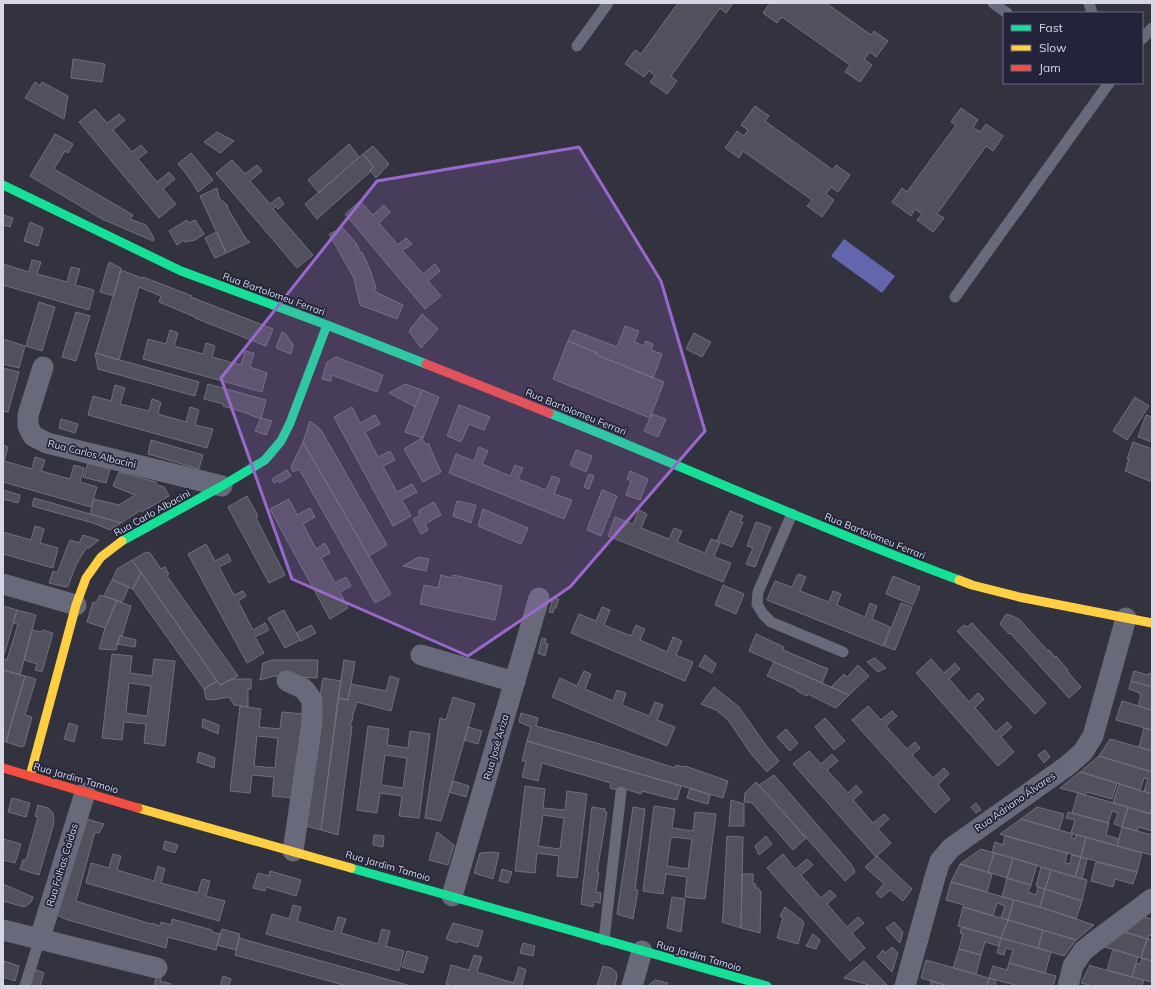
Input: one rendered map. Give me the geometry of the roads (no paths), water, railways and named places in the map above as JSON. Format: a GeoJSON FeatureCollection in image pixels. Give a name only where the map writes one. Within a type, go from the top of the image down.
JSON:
{"type":"FeatureCollection","features":[{"type":"Feature","properties":{"kind":"street","name":"Rua Bartolomeu Ferrari"},"geometry":{"type":"LineString","coordinates":[[4,186],[181,271],[327,325],[575,423],[911,563],[972,585],[1019,597],[1152,623]]}},
{"type":"Feature","properties":{"kind":"street","name":"Rua Carlo Albacini"},"geometry":{"type":"LineString","coordinates":[[30,776],[76,605],[86,578],[101,557],[126,538],[222,486],[265,460],[281,441],[290,423],[327,325]]}},
{"type":"Feature","properties":{"kind":"street","name":"Rua Carlos Albacini"},"geometry":{"type":"LineString","coordinates":[[43,367],[28,415],[28,426],[33,436],[38,440],[222,486]]}},
{"type":"Feature","properties":{"kind":"street"},"geometry":{"type":"LineString","coordinates":[[3,584],[76,605]]}},
{"type":"Feature","properties":{"kind":"street","name":"Rua José Ariza"},"geometry":{"type":"LineString","coordinates":[[452,896],[539,598]]}},
{"type":"Feature","properties":{"kind":"street","name":"Rua Adriano Álvares"},"geometry":{"type":"LineString","coordinates":[[905,986],[940,861],[951,848],[1067,766],[1083,752],[1093,736],[1126,618]]}},
{"type":"Feature","properties":{"kind":"street"},"geometry":{"type":"LineString","coordinates":[[421,655],[515,682]]}},
{"type":"Feature","properties":{"kind":"street"},"geometry":{"type":"LineString","coordinates":[[287,681],[304,688],[312,700],[312,723],[293,851]]}},
{"type":"Feature","properties":{"kind":"street","name":"Rua Jardim Tamoio"},"geometry":{"type":"LineString","coordinates":[[3,768],[85,793],[767,986]]}},
{"type":"Feature","properties":{"kind":"street","name":"Rua Folhas Caidas"},"geometry":{"type":"LineString","coordinates":[[40,938],[85,793]]}},
{"type":"Feature","properties":{"kind":"street"},"geometry":{"type":"LineString","coordinates":[[1068,986],[1073,966],[1083,951],[1152,899]]}},
{"type":"Feature","properties":{"kind":"street"},"geometry":{"type":"LineString","coordinates":[[3,930],[157,968]]}},
{"type":"Feature","properties":{"kind":"street"},"geometry":{"type":"LineString","coordinates":[[632,986],[642,951]]}},
{"type":"Feature","properties":{"kind":"lane"},"geometry":{"type":"LineString","coordinates":[[577,46],[608,3]]}},
{"type":"Feature","properties":{"kind":"lane"},"geometry":{"type":"LineString","coordinates":[[993,3],[1006,12]]}},
{"type":"Feature","properties":{"kind":"lane"},"geometry":{"type":"LineString","coordinates":[[1143,38],[1152,28]]}},
{"type":"Feature","properties":{"kind":"lane"},"geometry":{"type":"LineString","coordinates":[[956,297],[1106,84]]}},
{"type":"Feature","properties":{"kind":"lane"},"geometry":{"type":"LineString","coordinates":[[792,514],[758,592],[757,604],[763,614],[772,622],[843,652]]}},
{"type":"Feature","properties":{"kind":"lane"},"geometry":{"type":"LineString","coordinates":[[604,940],[621,792]]}},
{"type":"Feature","properties":{"kind":"lane","name":"Rua Folhas Caidas"},"geometry":{"type":"LineString","coordinates":[[25,986],[40,938]]}},
{"type":"Feature","properties":{"kind":"water"},"geometry":{"type":"Polygon","coordinates":[[[844,239],[895,276],[882,293],[831,256],[844,239]]]}}]}
